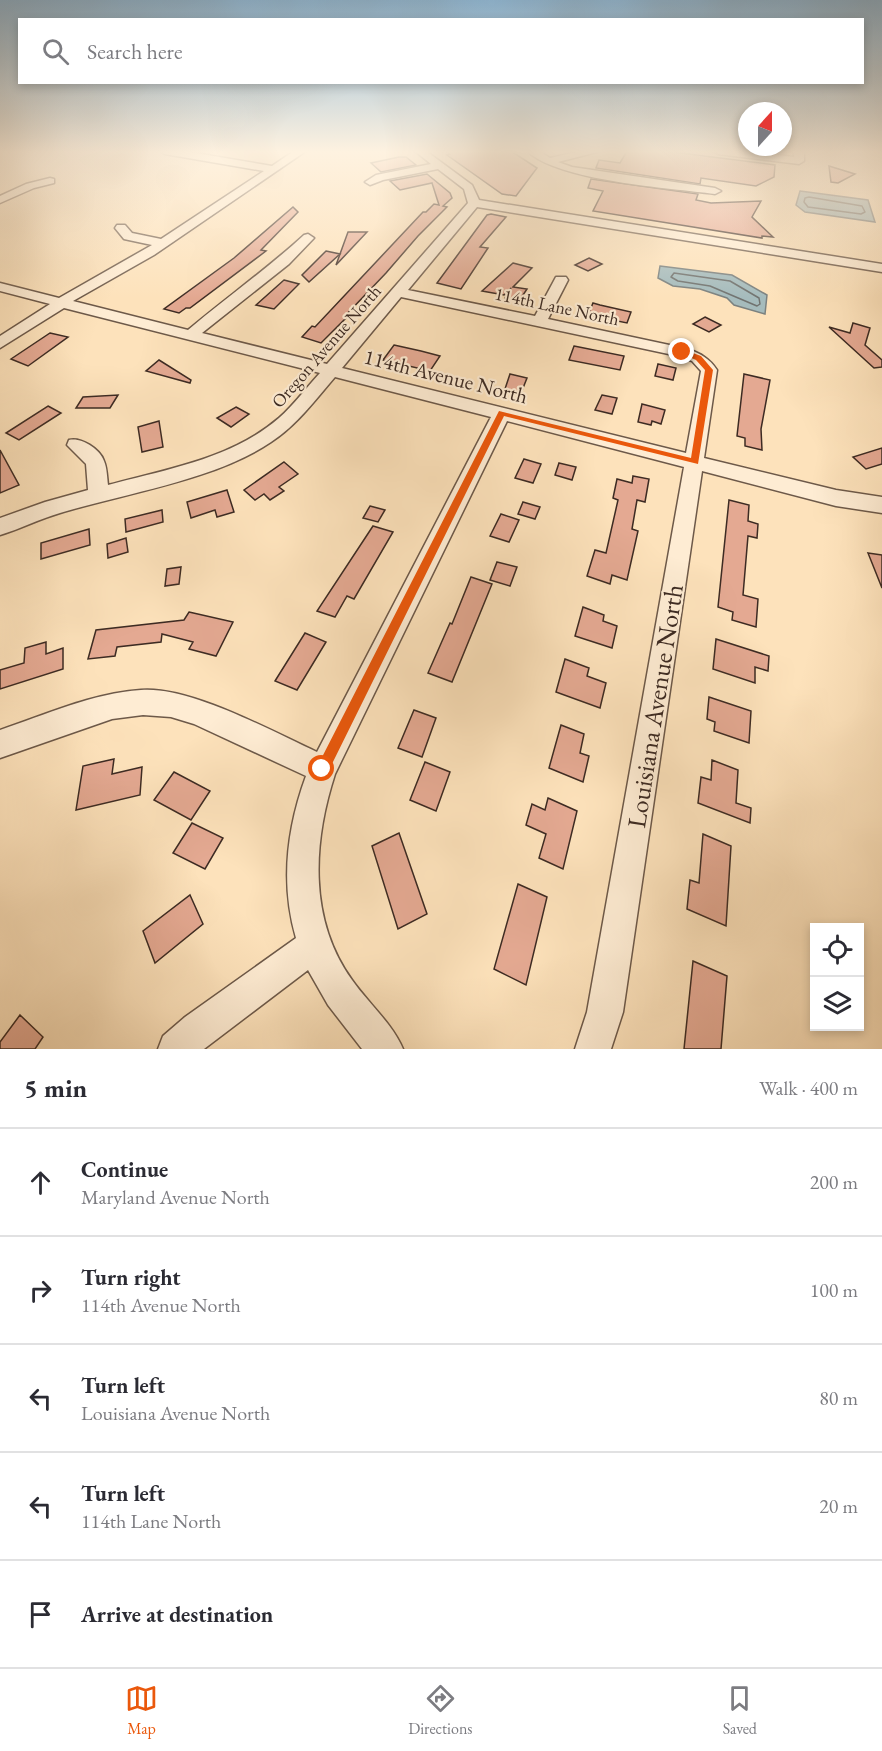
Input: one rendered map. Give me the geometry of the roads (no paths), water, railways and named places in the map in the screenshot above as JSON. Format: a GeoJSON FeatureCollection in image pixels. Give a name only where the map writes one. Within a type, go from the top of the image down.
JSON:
{"type":"FeatureCollection","features":[{"type":"Feature","properties":{"kind":"street"},"geometry":{"type":"LineString","coordinates":[[0,343],[61,303],[163,243],[228,200]]}},
{"type":"Feature","properties":{"kind":"street"},"geometry":{"type":"LineString","coordinates":[[473,200],[474,203],[882,268]]}},
{"type":"Feature","properties":{"kind":"street","name":"Oregon Avenue North"},"geometry":{"type":"LineString","coordinates":[[0,527],[21,517],[212,464],[259,443],[293,415],[474,203]]}},
{"type":"Feature","properties":{"kind":"street"},"geometry":{"type":"LineString","coordinates":[[121,228],[128,236],[163,243]]}},
{"type":"Feature","properties":{"kind":"street"},"geometry":{"type":"LineString","coordinates":[[191,335],[237,296],[284,261],[308,238]]}},
{"type":"Feature","properties":{"kind":"street"},"geometry":{"type":"LineString","coordinates":[[539,322],[561,280]]}},
{"type":"Feature","properties":{"kind":"street","name":"114th Avenue North"},"geometry":{"type":"LineString","coordinates":[[0,288],[836,498],[882,505]]}},
{"type":"Feature","properties":{"kind":"street","name":"114th Lane North"},"geometry":{"type":"LineString","coordinates":[[398,292],[539,322],[666,343],[691,354],[705,364]]}},
{"type":"Feature","properties":{"kind":"street","name":"Louisiana Avenue North"},"geometry":{"type":"LineString","coordinates":[[592,1049],[605,1012],[710,376],[705,364]]}},
{"type":"Feature","properties":{"kind":"street"},"geometry":{"type":"LineString","coordinates":[[385,1049],[351,1008],[327,973],[314,945],[304,900],[301,857],[306,817],[322,769],[502,413]]}},
{"type":"Feature","properties":{"kind":"street"},"geometry":{"type":"LineString","coordinates":[[76,445],[95,460],[99,494]]}},
{"type":"Feature","properties":{"kind":"street"},"geometry":{"type":"LineString","coordinates":[[0,744],[112,706],[144,702],[171,704],[197,712],[322,769]]}},
{"type":"Feature","properties":{"kind":"street"},"geometry":{"type":"LineString","coordinates":[[176,1049],[198,1030],[314,945]]}},
{"type":"Feature","properties":{"kind":"water"},"geometry":{"type":"Polygon","coordinates":[[[797,200],[868,200],[875,222],[805,212],[796,205],[797,200]]]}},
{"type":"Feature","properties":{"kind":"water"},"geometry":{"type":"Polygon","coordinates":[[[660,266],[732,275],[767,295],[765,314],[734,305],[727,298],[700,289],[673,286],[658,278],[660,266]]]}}]}
